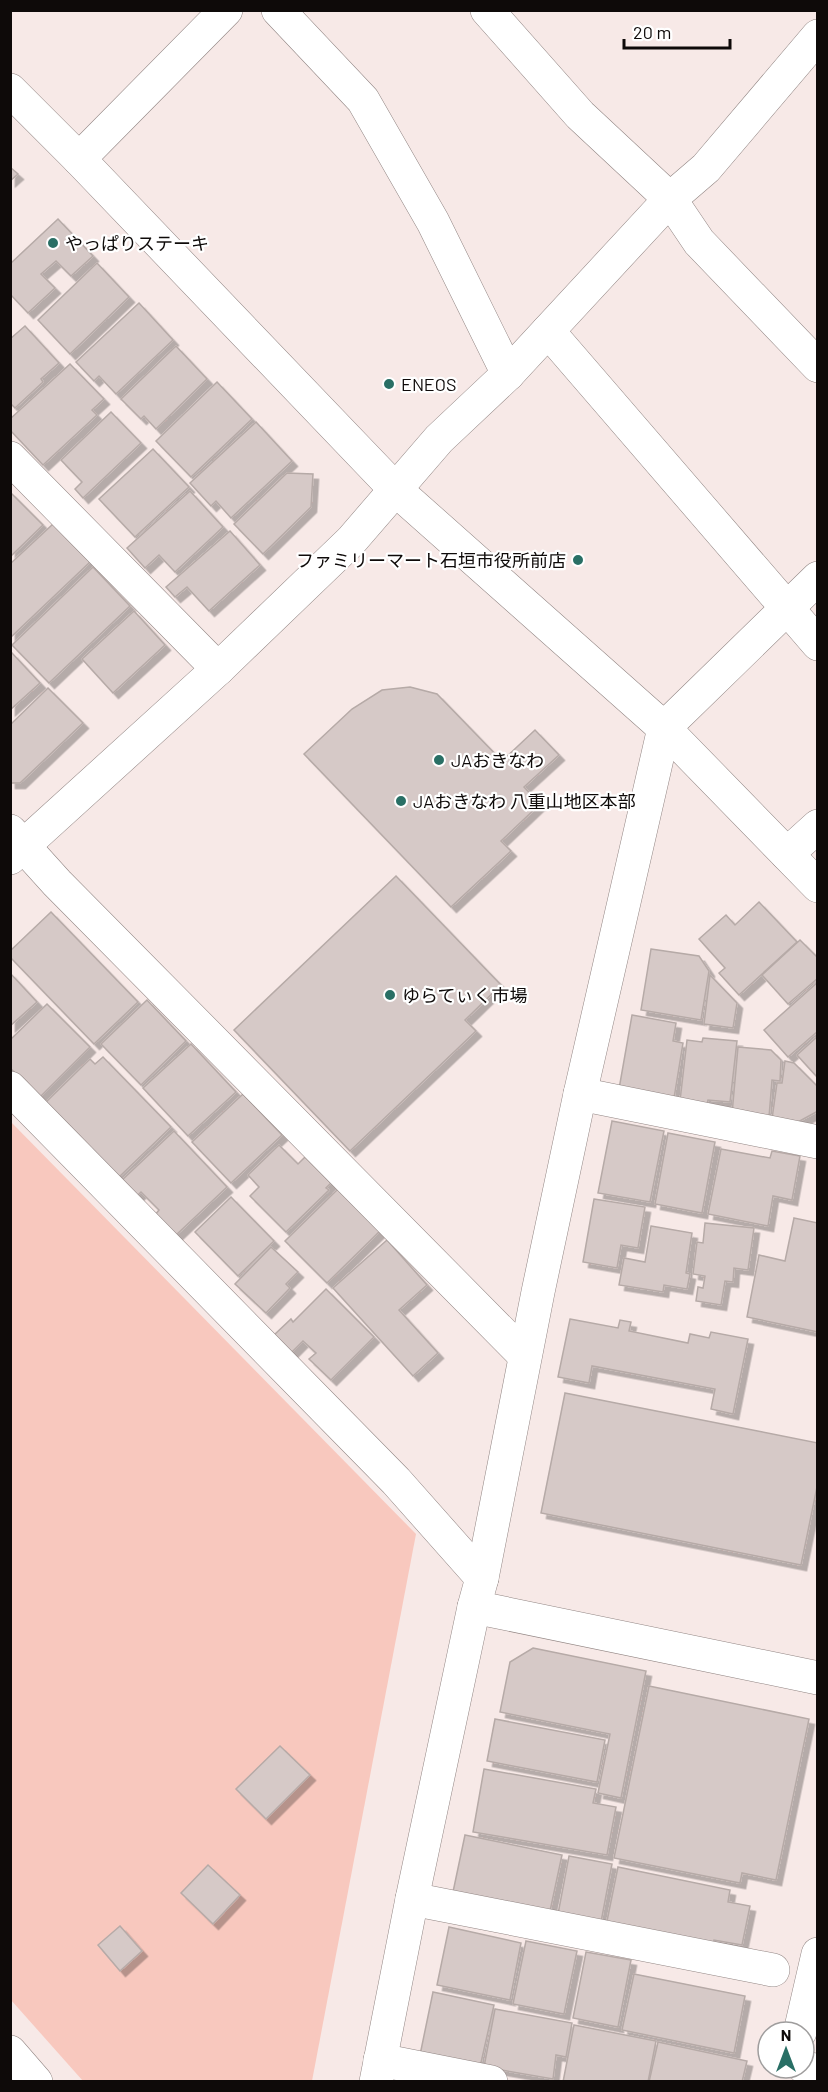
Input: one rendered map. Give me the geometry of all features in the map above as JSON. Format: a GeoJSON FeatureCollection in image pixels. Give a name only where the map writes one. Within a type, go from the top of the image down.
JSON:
{"type":"FeatureCollection","features":[{"type":"Feature","properties":{"kind":"street"},"geometry":{"type":"LineString","coordinates":[[79,159],[226,10]]}},
{"type":"Feature","properties":{"kind":"street"},"geometry":{"type":"LineString","coordinates":[[278,10],[363,100],[433,222],[507,374]]}},
{"type":"Feature","properties":{"kind":"street"},"geometry":{"type":"LineString","coordinates":[[487,10],[580,115],[670,199],[699,242],[818,366]]}},
{"type":"Feature","properties":{"kind":"street"},"geometry":{"type":"LineString","coordinates":[[525,1356],[74,900],[15,845],[218,669],[351,541],[439,439],[507,374],[670,199],[706,168],[818,36]]}},
{"type":"Feature","properties":{"kind":"street"},"geometry":{"type":"LineString","coordinates":[[10,90],[396,490],[664,728],[818,886]]}},
{"type":"Feature","properties":{"kind":"street"},"geometry":{"type":"LineString","coordinates":[[548,331],[818,644]]}},
{"type":"Feature","properties":{"kind":"street"},"geometry":{"type":"LineString","coordinates":[[10,458],[218,669]]}},
{"type":"Feature","properties":{"kind":"street"},"geometry":{"type":"LineString","coordinates":[[491,2082],[378,2071],[580,1094],[664,728],[818,578]]}},
{"type":"Feature","properties":{"kind":"street"},"geometry":{"type":"LineString","coordinates":[[787,854],[818,826]]}},
{"type":"Feature","properties":{"kind":"street"},"geometry":{"type":"LineString","coordinates":[[10,1088],[396,1481],[478,1593],[818,1678]]}},
{"type":"Feature","properties":{"kind":"street"},"geometry":{"type":"LineString","coordinates":[[580,1094],[818,1143]]}},
{"type":"Feature","properties":{"kind":"street"},"geometry":{"type":"LineString","coordinates":[[412,1899],[773,1970]]}},
{"type":"Feature","properties":{"kind":"street"},"geometry":{"type":"LineString","coordinates":[[803,2020],[818,1954]]}},
{"type":"Feature","properties":{"kind":"street"},"geometry":{"type":"LineString","coordinates":[[10,2052],[36,2082]]}},
{"type":"Feature","properties":{"kind":"shaded area"},"geometry":{"type":"Polygon","coordinates":[[[10,1121],[416,1534],[312,2081],[83,2081],[11,2000],[10,1121]]]}},
{"type":"Feature","properties":{"kind":"building"},"geometry":{"type":"Polygon","coordinates":[[[10,167],[18,174],[10,181],[10,167]]]}},
{"type":"Feature","properties":{"kind":"building"},"geometry":{"type":"Polygon","coordinates":[[[58,219],[93,256],[71,276],[56,261],[41,274],[55,288],[28,313],[10,294],[10,264],[58,219]]]}},
{"type":"Feature","properties":{"kind":"building"},"geometry":{"type":"Polygon","coordinates":[[[97,263],[129,297],[70,354],[38,320],[97,263]]]}},
{"type":"Feature","properties":{"kind":"building"},"geometry":{"type":"Polygon","coordinates":[[[139,303],[173,340],[116,394],[99,376],[94,381],[76,362],[139,303]]]}},
{"type":"Feature","properties":{"kind":"building"},"geometry":{"type":"Polygon","coordinates":[[[25,326],[59,363],[41,379],[43,382],[15,408],[10,403],[10,339],[25,326]]]}},
{"type":"Feature","properties":{"kind":"building"},"geometry":{"type":"Polygon","coordinates":[[[176,346],[207,379],[156,429],[144,416],[141,419],[121,399],[176,346]]]}},
{"type":"Feature","properties":{"kind":"building"},"geometry":{"type":"Polygon","coordinates":[[[70,364],[104,399],[92,410],[97,415],[43,465],[10,430],[10,419],[70,364]]]}},
{"type":"Feature","properties":{"kind":"building"},"geometry":{"type":"Polygon","coordinates":[[[217,382],[252,419],[191,477],[156,441],[217,382]]]}},
{"type":"Feature","properties":{"kind":"building"},"geometry":{"type":"Polygon","coordinates":[[[111,412],[141,443],[83,498],[75,489],[82,482],[61,460],[111,412]]]}},
{"type":"Feature","properties":{"kind":"building"},"geometry":{"type":"Polygon","coordinates":[[[256,422],[292,461],[231,518],[216,501],[211,506],[190,483],[256,422]]]}},
{"type":"Feature","properties":{"kind":"building"},"geometry":{"type":"Polygon","coordinates":[[[153,449],[189,487],[135,537],[99,499],[153,449]]]}},
{"type":"Feature","properties":{"kind":"building"},"geometry":{"type":"Polygon","coordinates":[[[287,473],[313,474],[311,507],[263,554],[234,524],[287,473]]]}},
{"type":"Feature","properties":{"kind":"building"},"geometry":{"type":"Polygon","coordinates":[[[190,491],[223,527],[175,572],[159,555],[145,568],[127,548],[190,491]]]}},
{"type":"Feature","properties":{"kind":"building"},"geometry":{"type":"Polygon","coordinates":[[[10,492],[43,525],[10,557],[10,492]]]}},
{"type":"Feature","properties":{"kind":"building"},"geometry":{"type":"Polygon","coordinates":[[[53,524],[90,562],[10,638],[10,564],[53,524]]]}},
{"type":"Feature","properties":{"kind":"building"},"geometry":{"type":"Polygon","coordinates":[[[230,531],[260,565],[209,611],[187,587],[175,597],[166,587],[230,531]]]}},
{"type":"Feature","properties":{"kind":"building"},"geometry":{"type":"Polygon","coordinates":[[[93,567],[130,606],[49,683],[12,645],[93,567]]]}},
{"type":"Feature","properties":{"kind":"building"},"geometry":{"type":"Polygon","coordinates":[[[134,611],[165,645],[113,693],[82,659],[134,611]]]}},
{"type":"Feature","properties":{"kind":"building"},"geometry":{"type":"Polygon","coordinates":[[[12,653],[40,683],[10,710],[10,654],[12,653]]]}},
{"type":"Feature","properties":{"kind":"building"},"geometry":{"type":"Polygon","coordinates":[[[410,687],[437,694],[502,761],[535,730],[559,755],[524,787],[540,804],[501,841],[511,851],[451,907],[304,754],[352,709],[382,690],[410,687]]]}},
{"type":"Feature","properties":{"kind":"building"},"geometry":{"type":"Polygon","coordinates":[[[48,688],[83,723],[20,783],[10,783],[10,725],[48,688]]]}},
{"type":"Feature","properties":{"kind":"building"},"geometry":{"type":"Polygon","coordinates":[[[396,876],[501,985],[465,1020],[476,1031],[350,1151],[234,1030],[396,876]]]}},
{"type":"Feature","properties":{"kind":"building"},"geometry":{"type":"Polygon","coordinates":[[[759,902],[797,942],[739,995],[719,973],[725,968],[699,939],[726,915],[735,925],[759,902]]]}},
{"type":"Feature","properties":{"kind":"building"},"geometry":{"type":"Polygon","coordinates":[[[51,912],[138,1002],[94,1044],[10,957],[10,951],[51,912]]]}},
{"type":"Feature","properties":{"kind":"building"},"geometry":{"type":"Polygon","coordinates":[[[800,940],[818,958],[818,978],[788,1004],[762,975],[800,940]]]}},
{"type":"Feature","properties":{"kind":"building"},"geometry":{"type":"Polygon","coordinates":[[[651,949],[699,956],[709,971],[701,1020],[641,1010],[651,949]]]}},
{"type":"Feature","properties":{"kind":"building"},"geometry":{"type":"Polygon","coordinates":[[[10,973],[37,1002],[10,1026],[10,973]]]}},
{"type":"Feature","properties":{"kind":"building"},"geometry":{"type":"Polygon","coordinates":[[[710,975],[737,1003],[733,1028],[704,1024],[710,975]]]}},
{"type":"Feature","properties":{"kind":"building"},"geometry":{"type":"Polygon","coordinates":[[[818,982],[818,1031],[788,1057],[764,1030],[818,982]]]}},
{"type":"Feature","properties":{"kind":"building"},"geometry":{"type":"Polygon","coordinates":[[[147,1000],[186,1041],[141,1085],[101,1044],[147,1000]]]}},
{"type":"Feature","properties":{"kind":"building"},"geometry":{"type":"Polygon","coordinates":[[[47,1004],[90,1047],[40,1097],[10,1068],[10,1040],[47,1004]]]}},
{"type":"Feature","properties":{"kind":"building"},"geometry":{"type":"Polygon","coordinates":[[[632,1015],[676,1023],[673,1041],[683,1043],[674,1098],[619,1089],[632,1015]]]}},
{"type":"Feature","properties":{"kind":"building"},"geometry":{"type":"Polygon","coordinates":[[[818,1036],[818,1078],[797,1055],[818,1036]]]}},
{"type":"Feature","properties":{"kind":"building"},"geometry":{"type":"Polygon","coordinates":[[[703,1038],[737,1041],[730,1102],[708,1100],[707,1104],[680,1101],[687,1040],[702,1042],[703,1038]]]}},
{"type":"Feature","properties":{"kind":"building"},"geometry":{"type":"Polygon","coordinates":[[[191,1044],[236,1092],[188,1136],[143,1088],[191,1044]]]}},
{"type":"Feature","properties":{"kind":"building"},"geometry":{"type":"Polygon","coordinates":[[[738,1047],[771,1050],[781,1060],[780,1081],[772,1080],[769,1117],[732,1114],[738,1047]]]}},
{"type":"Feature","properties":{"kind":"building"},"geometry":{"type":"Polygon","coordinates":[[[103,1057],[171,1127],[117,1179],[43,1105],[90,1059],[95,1064],[103,1057]]]}},
{"type":"Feature","properties":{"kind":"building"},"geometry":{"type":"Polygon","coordinates":[[[785,1061],[794,1063],[818,1087],[818,1111],[798,1122],[772,1119],[777,1083],[782,1083],[785,1061]]]}},
{"type":"Feature","properties":{"kind":"building"},"geometry":{"type":"Polygon","coordinates":[[[243,1094],[282,1135],[231,1183],[192,1142],[243,1094]]]}},
{"type":"Feature","properties":{"kind":"building"},"geometry":{"type":"Polygon","coordinates":[[[612,1121],[664,1131],[650,1202],[598,1193],[612,1121]]]}},
{"type":"Feature","properties":{"kind":"building"},"geometry":{"type":"Polygon","coordinates":[[[174,1131],[227,1187],[175,1236],[155,1215],[159,1210],[141,1192],[135,1198],[120,1182],[174,1131]]]}},
{"type":"Feature","properties":{"kind":"building"},"geometry":{"type":"Polygon","coordinates":[[[668,1133],[715,1142],[702,1213],[655,1204],[668,1133]]]}},
{"type":"Feature","properties":{"kind":"building"},"geometry":{"type":"Polygon","coordinates":[[[279,1145],[298,1164],[305,1157],[331,1183],[326,1188],[329,1190],[286,1232],[250,1196],[259,1187],[248,1175],[279,1145]]]}},
{"type":"Feature","properties":{"kind":"building"},"geometry":{"type":"Polygon","coordinates":[[[721,1149],[770,1158],[772,1151],[800,1156],[792,1200],[773,1196],[768,1226],[708,1214],[721,1149]]]}},
{"type":"Feature","properties":{"kind":"building"},"geometry":{"type":"Polygon","coordinates":[[[339,1188],[381,1230],[327,1283],[285,1241],[339,1188]]]}},
{"type":"Feature","properties":{"kind":"building"},"geometry":{"type":"Polygon","coordinates":[[[231,1197],[274,1241],[238,1276],[195,1232],[231,1197]]]}},
{"type":"Feature","properties":{"kind":"building"},"geometry":{"type":"Polygon","coordinates":[[[594,1199],[645,1207],[638,1248],[621,1245],[617,1268],[583,1262],[594,1199]]]}},
{"type":"Feature","properties":{"kind":"building"},"geometry":{"type":"Polygon","coordinates":[[[794,1218],[818,1223],[818,1332],[747,1317],[759,1255],[785,1261],[794,1218]]]}},
{"type":"Feature","properties":{"kind":"building"},"geometry":{"type":"Polygon","coordinates":[[[705,1223],[754,1228],[748,1270],[734,1268],[733,1282],[725,1281],[721,1305],[696,1301],[698,1287],[703,1288],[705,1276],[693,1274],[697,1242],[703,1243],[705,1223]]]}},
{"type":"Feature","properties":{"kind":"building"},"geometry":{"type":"Polygon","coordinates":[[[651,1226],[692,1233],[686,1273],[690,1274],[687,1289],[664,1285],[663,1292],[619,1285],[624,1258],[645,1262],[651,1226]]]}},
{"type":"Feature","properties":{"kind":"building"},"geometry":{"type":"Polygon","coordinates":[[[387,1240],[427,1285],[399,1310],[438,1353],[413,1376],[333,1288],[387,1240]]]}},
{"type":"Feature","properties":{"kind":"building"},"geometry":{"type":"Polygon","coordinates":[[[271,1247],[298,1272],[286,1284],[290,1288],[266,1313],[235,1284],[271,1247]]]}},
{"type":"Feature","properties":{"kind":"building"},"geometry":{"type":"Polygon","coordinates":[[[326,1289],[374,1337],[331,1380],[309,1359],[316,1353],[303,1341],[291,1353],[273,1336],[291,1319],[293,1322],[326,1289]]]}},
{"type":"Feature","properties":{"kind":"building"},"geometry":{"type":"Polygon","coordinates":[[[570,1319],[618,1328],[620,1320],[631,1322],[629,1331],[688,1343],[690,1334],[709,1338],[711,1332],[748,1339],[733,1414],[711,1409],[715,1389],[592,1366],[589,1383],[558,1377],[570,1319]]]}},
{"type":"Feature","properties":{"kind":"building"},"geometry":{"type":"Polygon","coordinates":[[[565,1393],[818,1443],[818,1482],[801,1565],[541,1513],[565,1393]]]}},
{"type":"Feature","properties":{"kind":"building"},"geometry":{"type":"Polygon","coordinates":[[[533,1648],[646,1671],[621,1798],[598,1793],[610,1734],[500,1712],[510,1662],[533,1648]]]}},
{"type":"Feature","properties":{"kind":"building"},"geometry":{"type":"Polygon","coordinates":[[[649,1686],[809,1719],[776,1880],[742,1873],[740,1883],[614,1858],[649,1686]]]}},
{"type":"Feature","properties":{"kind":"building"},"geometry":{"type":"Polygon","coordinates":[[[495,1719],[605,1740],[597,1782],[487,1761],[495,1719]]]}},
{"type":"Feature","properties":{"kind":"building"},"geometry":{"type":"Polygon","coordinates":[[[280,1746],[310,1775],[266,1819],[236,1789],[280,1746]]]}},
{"type":"Feature","properties":{"kind":"building"},"geometry":{"type":"Polygon","coordinates":[[[484,1769],[596,1789],[593,1803],[616,1807],[607,1855],[473,1832],[484,1769]]]}},
{"type":"Feature","properties":{"kind":"building"},"geometry":{"type":"Polygon","coordinates":[[[465,1835],[562,1855],[550,1911],[453,1892],[465,1835]]]}},
{"type":"Feature","properties":{"kind":"building"},"geometry":{"type":"Polygon","coordinates":[[[569,1856],[612,1864],[601,1922],[558,1914],[569,1856]]]}},
{"type":"Feature","properties":{"kind":"building"},"geometry":{"type":"Polygon","coordinates":[[[208,1865],[240,1895],[213,1924],[181,1893],[208,1865]]]}},
{"type":"Feature","properties":{"kind":"building"},"geometry":{"type":"Polygon","coordinates":[[[618,1867],[730,1890],[728,1902],[750,1906],[742,1945],[714,1940],[712,1948],[606,1926],[618,1867]]]}},
{"type":"Feature","properties":{"kind":"building"},"geometry":{"type":"Polygon","coordinates":[[[120,1926],[142,1951],[120,1971],[98,1945],[120,1926]]]}},
{"type":"Feature","properties":{"kind":"building"},"geometry":{"type":"Polygon","coordinates":[[[449,1927],[521,1943],[510,2000],[437,1985],[449,1927]]]}},
{"type":"Feature","properties":{"kind":"building"},"geometry":{"type":"Polygon","coordinates":[[[526,1941],[577,1951],[564,2014],[513,2004],[526,1941]]]}},
{"type":"Feature","properties":{"kind":"building"},"geometry":{"type":"Polygon","coordinates":[[[586,1952],[631,1960],[618,2027],[573,2018],[586,1952]]]}},
{"type":"Feature","properties":{"kind":"building"},"geometry":{"type":"Polygon","coordinates":[[[634,1974],[745,1996],[734,2053],[622,2030],[634,1974]]]}},
{"type":"Feature","properties":{"kind":"building"},"geometry":{"type":"Polygon","coordinates":[[[433,1992],[494,2005],[480,2067],[420,2055],[433,1992]]]}},
{"type":"Feature","properties":{"kind":"building"},"geometry":{"type":"Polygon","coordinates":[[[495,2009],[572,2023],[566,2057],[556,2055],[553,2079],[484,2067],[495,2009]]]}},
{"type":"Feature","properties":{"kind":"building"},"geometry":{"type":"Polygon","coordinates":[[[574,2025],[656,2041],[648,2082],[563,2082],[574,2025]]]}},
{"type":"Feature","properties":{"kind":"building"},"geometry":{"type":"Polygon","coordinates":[[[658,2042],[747,2061],[742,2082],[649,2082],[658,2042]]]}},
{"type":"Feature","properties":{"kind":"place","name":"やっぱりステーキ"},"geometry":{"type":"Point","coordinates":[53,243]}},
{"type":"Feature","properties":{"kind":"place","name":"ENEOS"},"geometry":{"type":"Point","coordinates":[389,384]}},
{"type":"Feature","properties":{"kind":"place","name":"ファミリーマート石垣市役所前店"},"geometry":{"type":"Point","coordinates":[578,560]}},
{"type":"Feature","properties":{"kind":"place","name":"JAおきなわ"},"geometry":{"type":"Point","coordinates":[439,760]}},
{"type":"Feature","properties":{"kind":"place","name":"JAおきなわ 八重山地区本部"},"geometry":{"type":"Point","coordinates":[401,801]}},
{"type":"Feature","properties":{"kind":"place","name":"ゆらてぃく市場"},"geometry":{"type":"Point","coordinates":[390,995]}}]}
